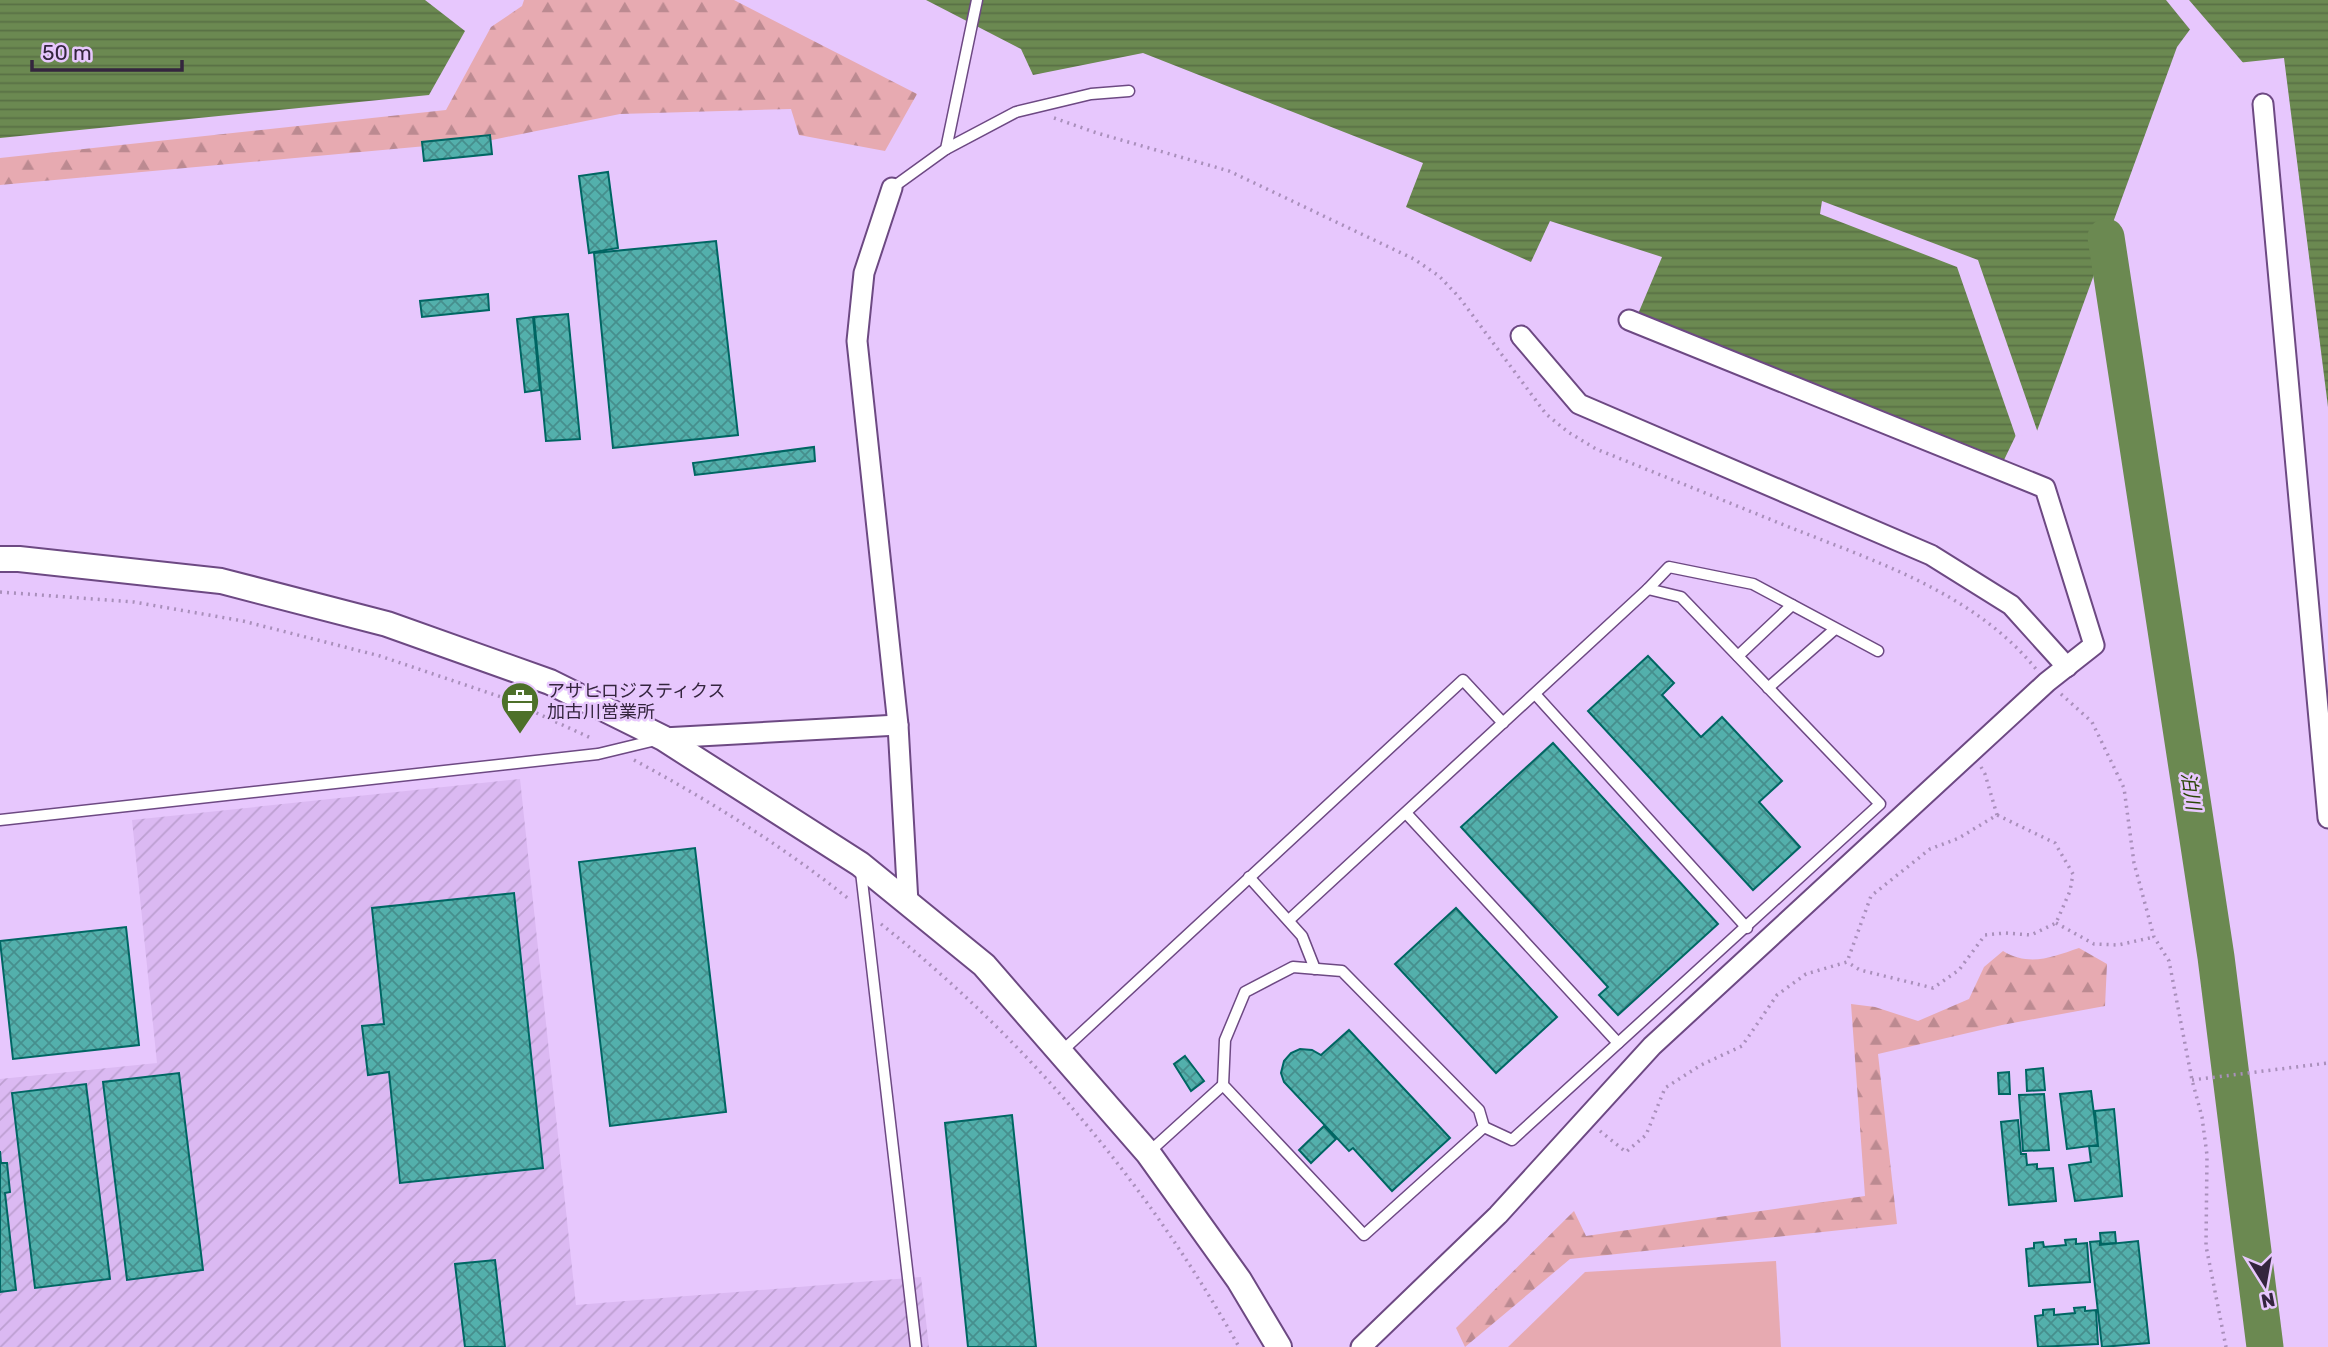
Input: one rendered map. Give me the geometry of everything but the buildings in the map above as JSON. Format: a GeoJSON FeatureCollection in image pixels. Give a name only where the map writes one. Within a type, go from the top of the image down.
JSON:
{"type":"FeatureCollection","features":[{"type":"Feature","properties":{"kind":"street"},"geometry":{"type":"LineString","coordinates":[[2263,104],[2328,818]]}},
{"type":"Feature","properties":{"kind":"street"},"geometry":{"type":"LineString","coordinates":[[892,188],[864,273],[857,341],[898,724],[908,903]]}},
{"type":"Feature","properties":{"kind":"street"},"geometry":{"type":"LineString","coordinates":[[1361,1347],[1498,1215],[1652,1046],[2047,682],[2094,645],[2045,488],[1629,320]]}},
{"type":"Feature","properties":{"kind":"street"},"geometry":{"type":"LineString","coordinates":[[1521,336],[1579,404],[1931,555],[2011,605],[2067,667]]}},
{"type":"Feature","properties":{"kind":"street"},"geometry":{"type":"LineString","coordinates":[[0,559],[222,581],[387,624],[550,682],[663,738],[860,864],[984,965],[1148,1153],[1240,1280],[1279,1347]]}},
{"type":"Feature","properties":{"kind":"street"},"geometry":{"type":"LineString","coordinates":[[663,738],[898,724]]}},
{"type":"Feature","properties":{"kind":"lane"},"geometry":{"type":"LineString","coordinates":[[946,149],[977,0]]}},
{"type":"Feature","properties":{"kind":"lane"},"geometry":{"type":"LineString","coordinates":[[892,188],[946,149],[1016,112],[1091,94],[1129,91]]}},
{"type":"Feature","properties":{"kind":"lane"},"geometry":{"type":"LineString","coordinates":[[1289,920],[1648,589],[1669,566],[1753,584],[1878,651]]}},
{"type":"Feature","properties":{"kind":"lane"},"geometry":{"type":"LineString","coordinates":[[1483,1127],[1512,1140],[1880,804],[1681,597],[1648,589]]}},
{"type":"Feature","properties":{"kind":"lane"},"geometry":{"type":"LineString","coordinates":[[1738,656],[1792,605]]}},
{"type":"Feature","properties":{"kind":"lane"},"geometry":{"type":"LineString","coordinates":[[1768,688],[1835,629]]}},
{"type":"Feature","properties":{"kind":"lane"},"geometry":{"type":"LineString","coordinates":[[1061,1053],[1463,680],[1503,723]]}},
{"type":"Feature","properties":{"kind":"lane"},"geometry":{"type":"LineString","coordinates":[[1535,694],[1746,928]]}},
{"type":"Feature","properties":{"kind":"lane"},"geometry":{"type":"LineString","coordinates":[[0,820],[598,754],[663,738]]}},
{"type":"Feature","properties":{"kind":"lane"},"geometry":{"type":"LineString","coordinates":[[1406,813],[1619,1043]]}},
{"type":"Feature","properties":{"kind":"lane"},"geometry":{"type":"LineString","coordinates":[[860,864],[916,1347]]}},
{"type":"Feature","properties":{"kind":"lane"},"geometry":{"type":"LineString","coordinates":[[1249,877],[1302,936],[1315,969]]}},
{"type":"Feature","properties":{"kind":"lane"},"geometry":{"type":"LineString","coordinates":[[1148,1153],[1223,1085],[1225,1040],[1245,992],[1293,967],[1342,971],[1479,1110],[1483,1127]]}},
{"type":"Feature","properties":{"kind":"lane"},"geometry":{"type":"LineString","coordinates":[[1223,1085],[1364,1235],[1483,1127]]}},
{"type":"Feature","properties":{"kind":"path"},"geometry":{"type":"LineString","coordinates":[[0,592],[166,607],[243,621],[380,656],[504,698],[615,750],[762,835],[804,863],[931,963],[1009,1038],[1123,1169],[1160,1219],[1211,1297],[1239,1347]]}},
{"type":"Feature","properties":{"kind":"path"},"geometry":{"type":"LineString","coordinates":[[2047,682],[2092,722],[2124,788],[2134,863],[2154,937],[2169,961],[2192,1080],[2202,1117],[2207,1155],[2206,1246],[2226,1347]]}},
{"type":"Feature","properties":{"kind":"path"},"geometry":{"type":"LineString","coordinates":[[1585,1119],[1626,1152],[1646,1135],[1665,1088],[1701,1065],[1742,1046],[1777,995],[1806,974],[1847,962],[1860,970],[1933,988],[1959,970],[1985,935],[2031,935],[2056,923],[2070,891],[2073,874],[2055,843],[1997,815],[1985,774],[1971,753]]}},
{"type":"Feature","properties":{"kind":"path"},"geometry":{"type":"LineString","coordinates":[[1847,962],[1871,896],[1930,849],[1959,838],[1997,815]]}},
{"type":"Feature","properties":{"kind":"path"},"geometry":{"type":"LineString","coordinates":[[2056,923],[2094,944],[2119,945],[2154,937]]}},
{"type":"Feature","properties":{"kind":"path"},"geometry":{"type":"LineString","coordinates":[[2192,1080],[2328,1063]]}},
{"type":"Feature","properties":{"kind":"shaded area"},"geometry":{"type":"Polygon","coordinates":[[[0,0],[425,0],[465,31],[429,95],[0,138],[0,0]]]}},
{"type":"Feature","properties":{"kind":"shaded area"},"geometry":{"type":"Polygon","coordinates":[[[926,0],[2328,0],[2328,407],[2284,58],[2237,63],[2194,24],[2177,47],[2037,431],[2016,435],[2004,460],[1638,314],[1662,257],[1550,221],[1531,262],[1406,207],[1423,163],[1143,53],[1033,75],[1021,49],[926,0]]]}},
{"type":"Feature","properties":{"kind":"shaded area"},"geometry":{"type":"Polygon","coordinates":[[[520,779],[576,1305],[921,1277],[929,1347],[0,1347],[0,1079],[157,1063],[132,820],[520,779]]]}},
{"type":"Feature","properties":{"kind":"green space"},"geometry":{"type":"Polygon","coordinates":[[[524,0],[734,0],[917,94],[885,151],[799,135],[791,109],[620,114],[492,140],[0,185],[0,158],[446,110],[491,27],[522,6],[524,0]]]}},
{"type":"Feature","properties":{"kind":"green space"},"geometry":{"type":"Polygon","coordinates":[[[2079,948],[2107,964],[2105,1006],[2002,1025],[1878,1054],[1897,1224],[1570,1259],[1465,1347],[1456,1328],[1574,1211],[1586,1236],[1865,1196],[1851,1004],[1875,1007],[1918,1021],[1969,999],[1984,967],[2003,951],[2022,959],[2041,959],[2079,948]]]}},
{"type":"Feature","properties":{"kind":"green space"},"geometry":{"type":"Polygon","coordinates":[[[1776,1261],[1781,1347],[1508,1347],[1585,1272],[1776,1261]]]}},
{"type":"Feature","properties":{"kind":"pier"},"geometry":{"type":"Polygon","coordinates":[[[2166,0],[2189,0],[2245,65],[2227,67],[2194,30],[2192,32],[2166,0]]]}},
{"type":"Feature","properties":{"kind":"pier"},"geometry":{"type":"Polygon","coordinates":[[[1822,201],[1978,260],[2038,433],[2016,437],[1957,267],[1820,214],[1822,201]]]}},
{"type":"Feature","properties":{"kind":"waterway","name":"泊川"},"geometry":{"type":"LineString","coordinates":[[2106,237],[2216,957],[2265,1347]]}},
{"type":"Feature","properties":{"kind":"place","name":"アサヒロジスティクス 加古川営業所"},"geometry":{"type":"Point","coordinates":[520,735]}}]}
